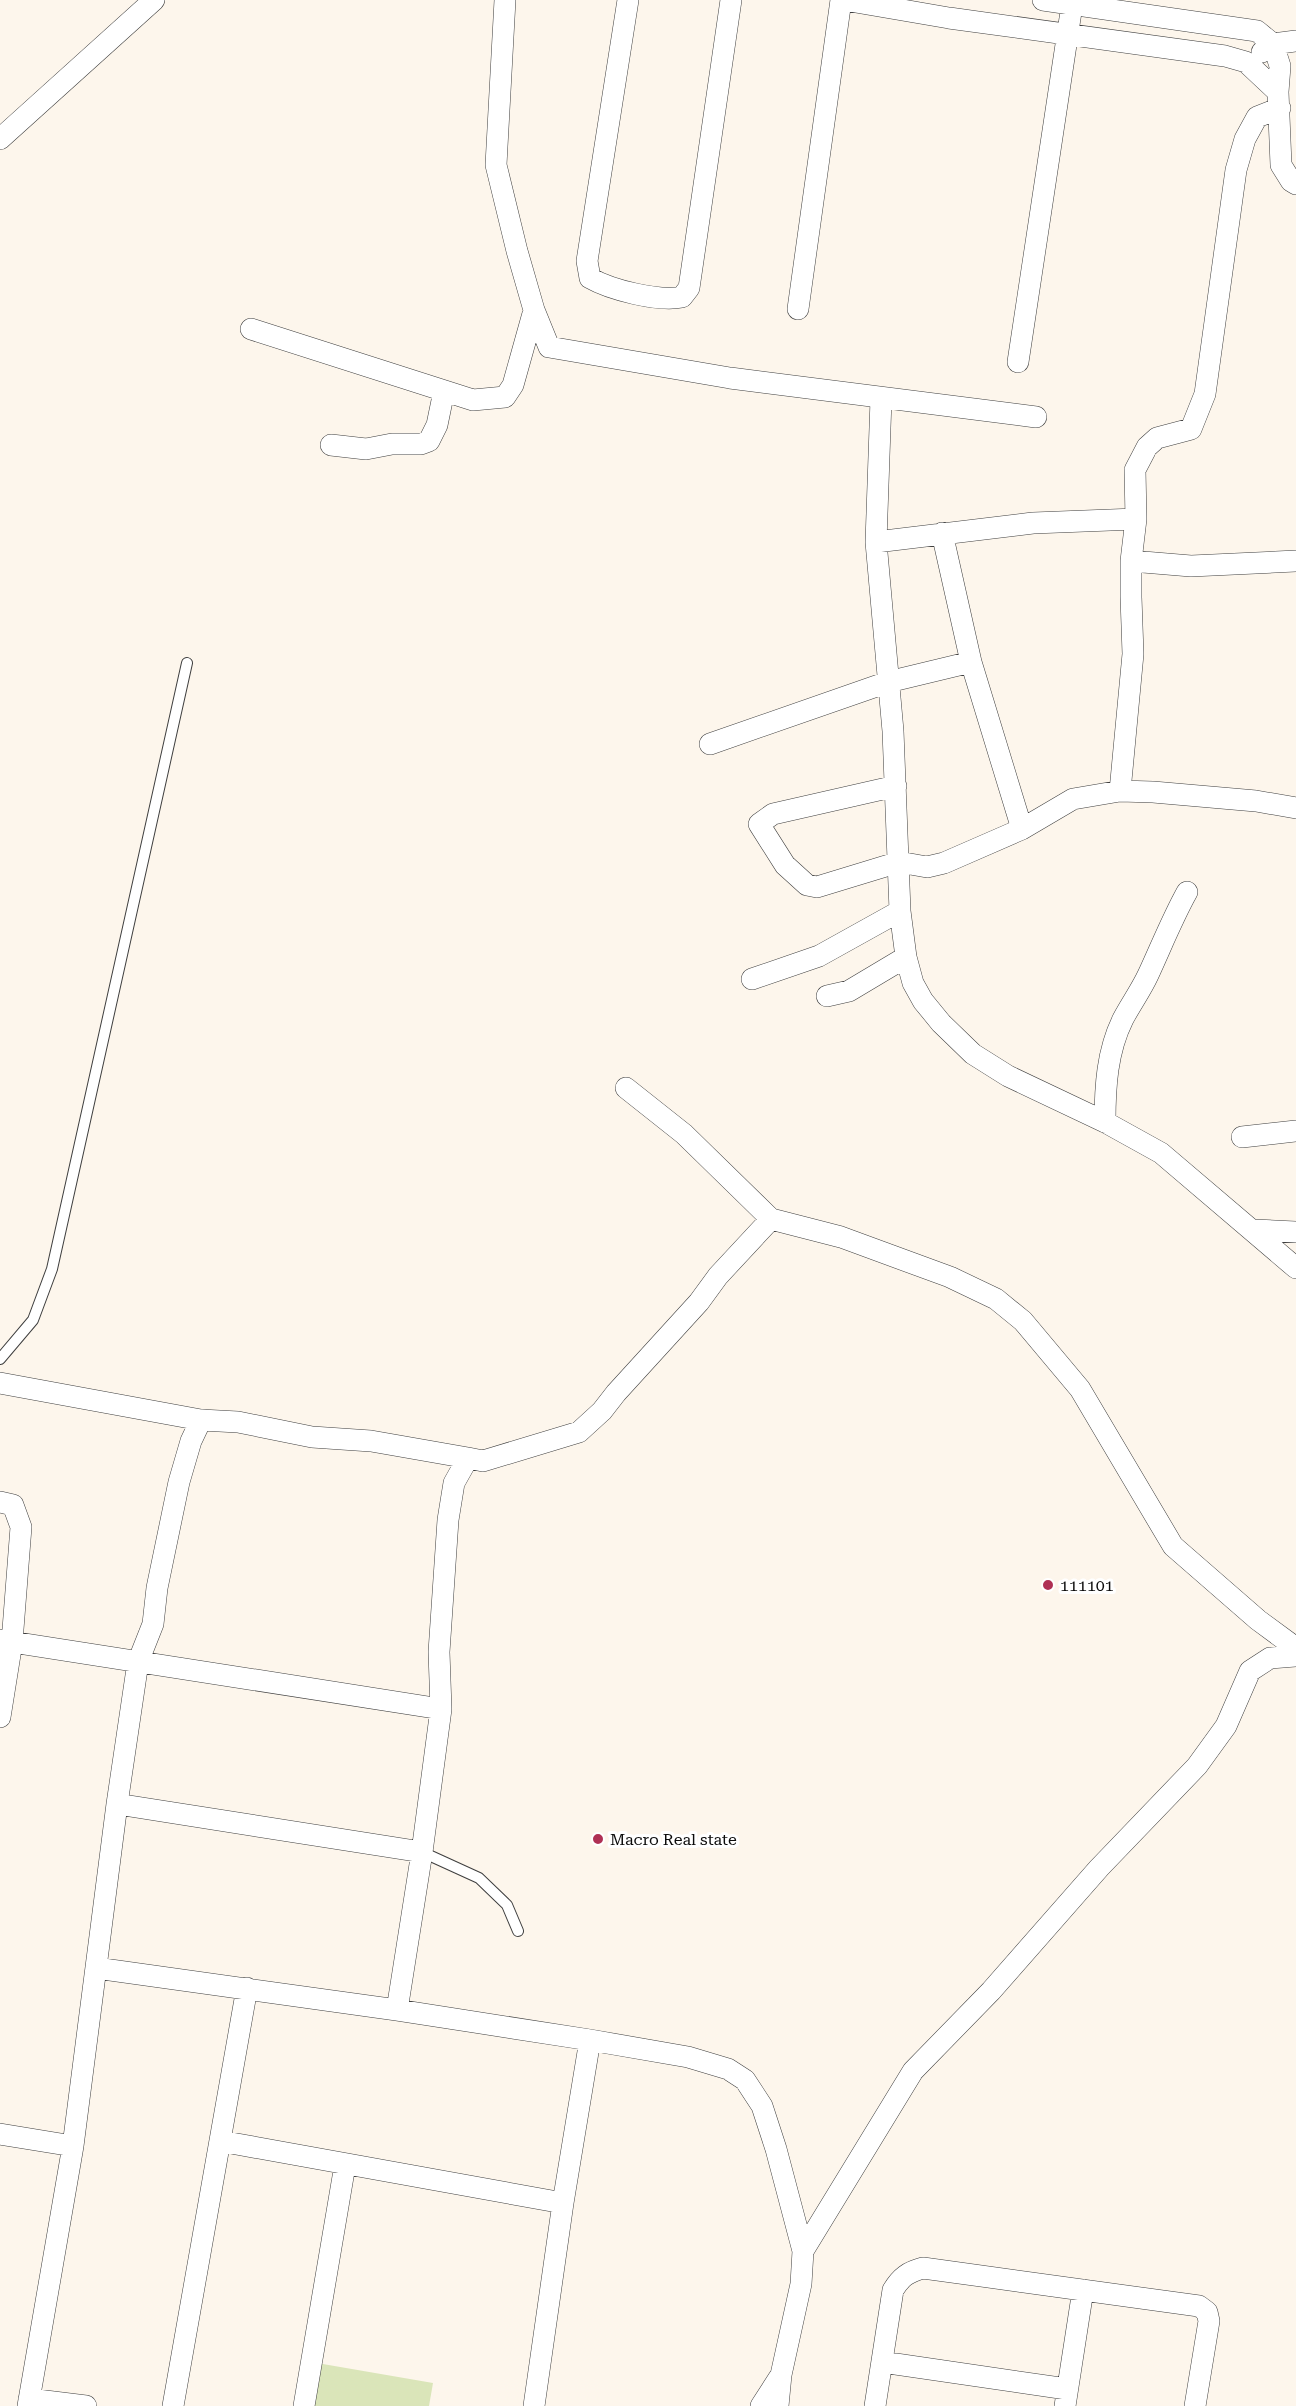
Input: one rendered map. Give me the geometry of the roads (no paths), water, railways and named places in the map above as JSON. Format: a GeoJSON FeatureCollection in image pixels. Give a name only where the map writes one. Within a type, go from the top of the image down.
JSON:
{"type":"FeatureCollection","features":[{"type":"Feature","properties":{"kind":"street"},"geometry":{"type":"LineString","coordinates":[[0,139],[154,0]]}},
{"type":"Feature","properties":{"kind":"street"},"geometry":{"type":"LineString","coordinates":[[505,0],[496,165],[534,310],[549,348],[719,376],[881,399],[1036,417]]}},
{"type":"Feature","properties":{"kind":"street"},"geometry":{"type":"LineString","coordinates":[[628,0],[587,261],[590,278],[603,286],[670,300],[682,297],[689,288],[731,0]]}},
{"type":"Feature","properties":{"kind":"street"},"geometry":{"type":"LineString","coordinates":[[798,309],[843,0],[1225,56],[1246,62],[1279,100]]}},
{"type":"Feature","properties":{"kind":"street"},"geometry":{"type":"LineString","coordinates":[[1043,0],[1257,31],[1273,44],[1280,66],[1281,165],[1291,181],[1296,184]]}},
{"type":"Feature","properties":{"kind":"street"},"geometry":{"type":"LineString","coordinates":[[1018,362],[1072,5]]}},
{"type":"Feature","properties":{"kind":"street"},"geometry":{"type":"LineString","coordinates":[[1246,62],[1273,44],[1296,41]]}},
{"type":"Feature","properties":{"kind":"street"},"geometry":{"type":"LineString","coordinates":[[1120,791],[1133,654],[1131,561],[1136,519],[1135,470],[1147,447],[1157,438],[1191,429],[1205,394],[1236,170],[1245,139],[1257,117],[1279,100]]}},
{"type":"Feature","properties":{"kind":"street"},"geometry":{"type":"LineString","coordinates":[[251,329],[473,400],[505,397],[513,386],[534,310]]}},
{"type":"Feature","properties":{"kind":"street"},"geometry":{"type":"LineString","coordinates":[[331,445],[366,449],[392,444],[421,444],[429,441],[437,425],[444,391]]}},
{"type":"Feature","properties":{"kind":"street"},"geometry":{"type":"LineString","coordinates":[[881,399],[876,542],[896,786],[900,912],[906,957],[913,983],[923,1001],[941,1023],[973,1054],[1008,1076],[1105,1122],[1161,1153],[1296,1268]]}},
{"type":"Feature","properties":{"kind":"street"},"geometry":{"type":"LineString","coordinates":[[876,542],[1033,523],[1136,519]]}},
{"type":"Feature","properties":{"kind":"street"},"geometry":{"type":"LineString","coordinates":[[942,533],[971,662],[1022,829]]}},
{"type":"Feature","properties":{"kind":"street"},"geometry":{"type":"LineString","coordinates":[[1131,561],[1191,566],[1296,561]]}},
{"type":"Feature","properties":{"kind":"street"},"geometry":{"type":"LineString","coordinates":[[710,744],[888,682],[971,662]]}},
{"type":"Feature","properties":{"kind":"street"},"geometry":{"type":"LineString","coordinates":[[896,786],[773,814],[759,824],[785,865],[807,885],[817,887],[899,862],[927,867],[944,863],[1022,829],[1073,799],[1120,791],[1256,801],[1296,808]]}},
{"type":"Feature","properties":{"kind":"street"},"geometry":{"type":"LineString","coordinates":[[1105,1122],[1105,1086],[1110,1057],[1122,1020],[1148,977],[1171,921],[1187,892]]}},
{"type":"Feature","properties":{"kind":"street"},"geometry":{"type":"LineString","coordinates":[[752,979],[819,956],[900,912]]}},
{"type":"Feature","properties":{"kind":"street"},"geometry":{"type":"LineString","coordinates":[[827,996],[849,991],[906,957]]}},
{"type":"Feature","properties":{"kind":"street"},"geometry":{"type":"LineString","coordinates":[[626,1088],[684,1134],[771,1219],[841,1237],[950,1277],[996,1299],[1023,1321],[1080,1389],[1173,1546],[1258,1620],[1296,1648]]}},
{"type":"Feature","properties":{"kind":"street"},"geometry":{"type":"LineString","coordinates":[[1242,1137],[1296,1131]]}},
{"type":"Feature","properties":{"kind":"street"},"geometry":{"type":"LineString","coordinates":[[0,1383],[201,1420],[238,1422],[312,1437],[371,1442],[483,1461],[579,1432],[602,1412],[616,1393],[699,1302],[718,1276],[771,1219]]}},
{"type":"Feature","properties":{"kind":"street"},"geometry":{"type":"LineString","coordinates":[[1254,1230],[1296,1232]]}},
{"type":"Feature","properties":{"kind":"street"},"geometry":{"type":"LineString","coordinates":[[87,2406],[28,2403],[73,2146],[117,1804],[138,1662],[153,1624],[157,1588],[179,1482],[191,1441],[201,1420]]}},
{"type":"Feature","properties":{"kind":"street"},"geometry":{"type":"LineString","coordinates":[[397,2010],[422,1852],[441,1708],[440,1641],[448,1520],[454,1483],[468,1458]]}},
{"type":"Feature","properties":{"kind":"street"},"geometry":{"type":"LineString","coordinates":[[0,1502],[13,1505],[21,1527],[6,1641],[0,1717]]}},
{"type":"Feature","properties":{"kind":"street"},"geometry":{"type":"LineString","coordinates":[[6,1641],[441,1708]]}},
{"type":"Feature","properties":{"kind":"street"},"geometry":{"type":"LineString","coordinates":[[803,2251],[913,2071],[991,1991],[1099,1868],[1197,1766],[1226,1726],[1250,1671],[1270,1658],[1296,1656]]}},
{"type":"Feature","properties":{"kind":"street"},"geometry":{"type":"LineString","coordinates":[[117,1804],[422,1852]]}},
{"type":"Feature","properties":{"kind":"street"},"geometry":{"type":"LineString","coordinates":[[96,1968],[247,1988],[590,2040],[688,2057],[728,2069],[745,2080],[762,2106],[803,2251],[801,2284],[781,2374],[778,2406]]}},
{"type":"Feature","properties":{"kind":"street"},"geometry":{"type":"LineString","coordinates":[[173,2406],[247,1988]]}},
{"type":"Feature","properties":{"kind":"street"},"geometry":{"type":"LineString","coordinates":[[538,2405],[563,2203],[590,2040]]}},
{"type":"Feature","properties":{"kind":"street"},"geometry":{"type":"LineString","coordinates":[[0,2134],[73,2146]]}},
{"type":"Feature","properties":{"kind":"street"},"geometry":{"type":"LineString","coordinates":[[220,2141],[563,2203]]}},
{"type":"Feature","properties":{"kind":"street"},"geometry":{"type":"LineString","coordinates":[[304,2406],[345,2165]]}},
{"type":"Feature","properties":{"kind":"street"},"geometry":{"type":"LineString","coordinates":[[875,2406],[893,2290],[899,2280],[910,2271],[923,2268],[1198,2306],[1207,2312],[1209,2321],[1196,2406]]}},
{"type":"Feature","properties":{"kind":"street"},"geometry":{"type":"LineString","coordinates":[[882,2362],[1066,2397],[1083,2290]]}},
{"type":"Feature","properties":{"kind":"street"},"geometry":{"type":"LineString","coordinates":[[761,2406],[781,2374]]}},
{"type":"Feature","properties":{"kind":"lane"},"geometry":{"type":"LineString","coordinates":[[0,1359],[33,1320],[52,1269],[187,663]]}},
{"type":"Feature","properties":{"kind":"lane"},"geometry":{"type":"LineString","coordinates":[[422,1852],[479,1878],[507,1905],[519,1931]]}},
{"type":"Feature","properties":{"kind":"place","name":"111101"},"geometry":{"type":"Point","coordinates":[1048,1585]}},
{"type":"Feature","properties":{"kind":"place","name":"Macro Real state"},"geometry":{"type":"Point","coordinates":[598,1839]}}]}
